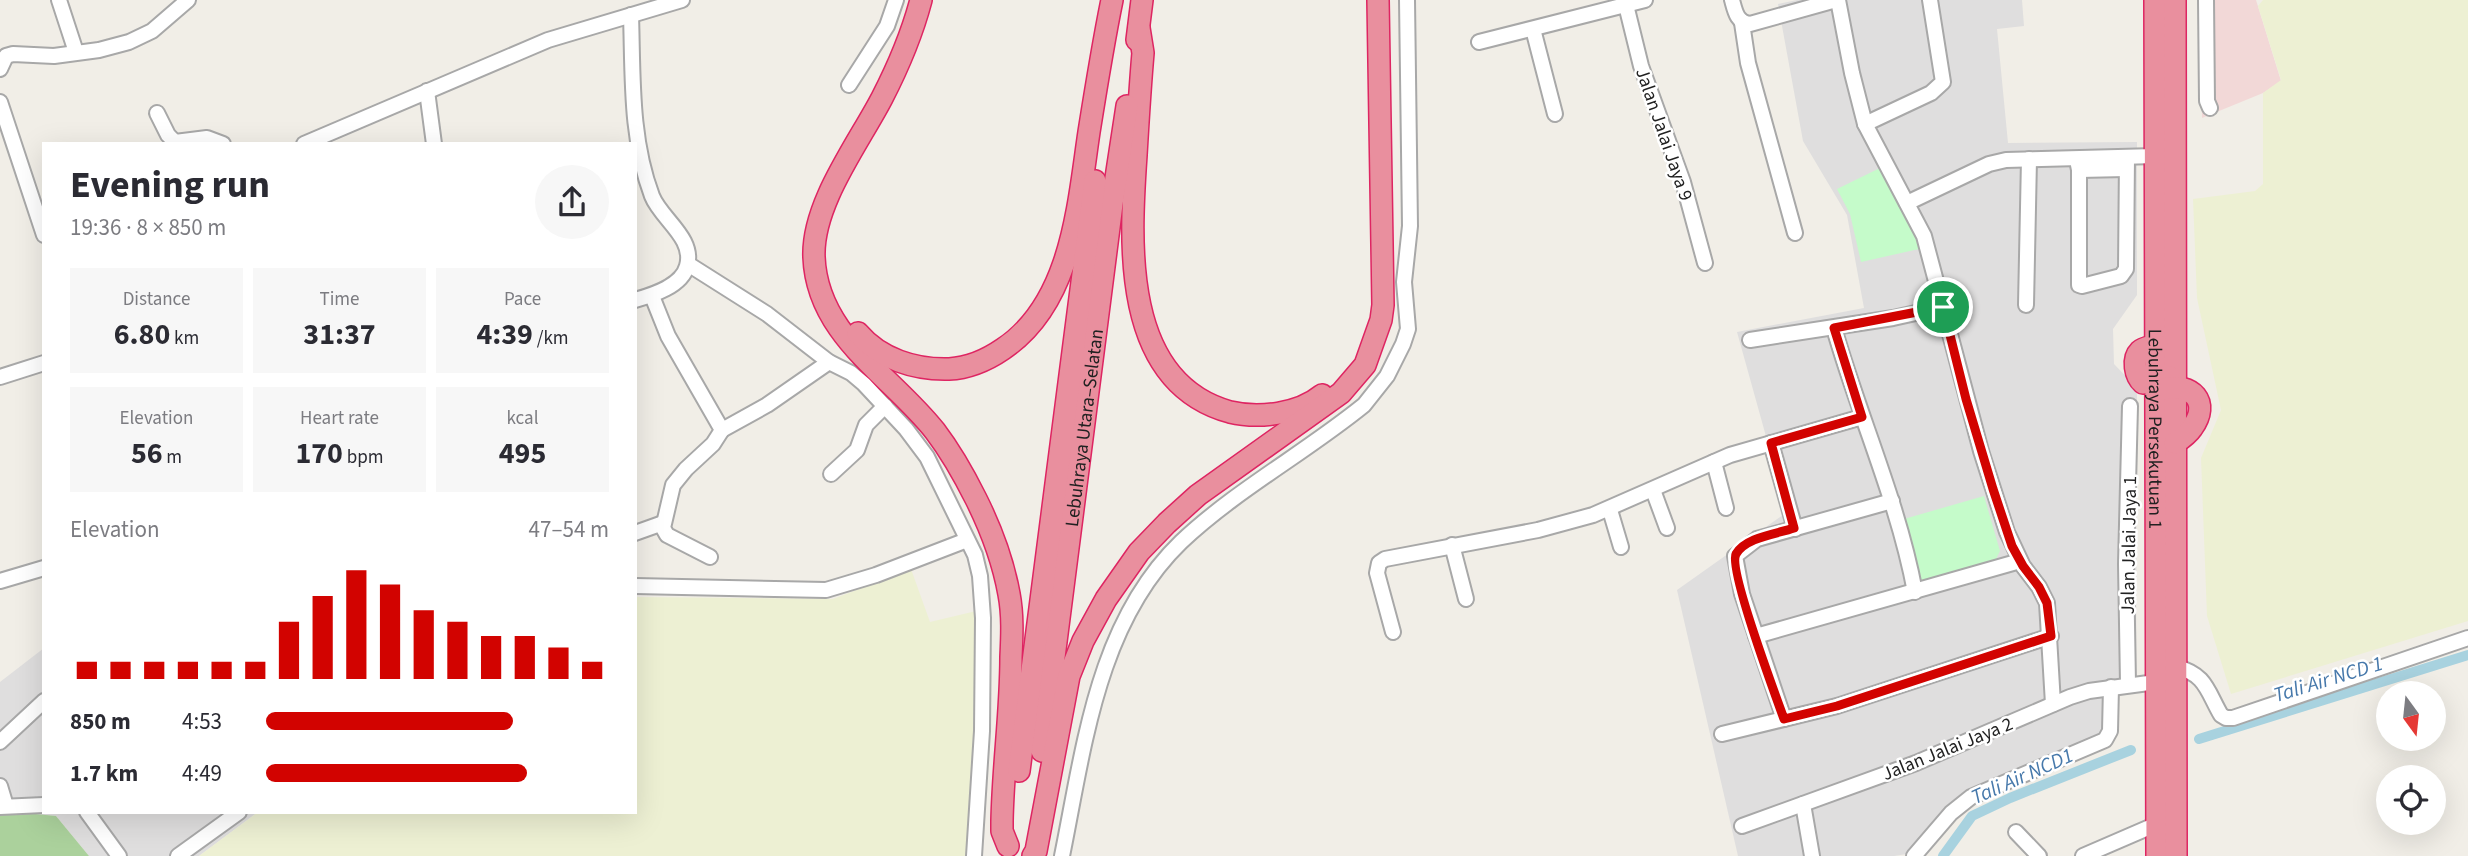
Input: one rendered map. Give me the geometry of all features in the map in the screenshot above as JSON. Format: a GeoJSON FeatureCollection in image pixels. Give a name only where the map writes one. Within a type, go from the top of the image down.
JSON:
{"type":"FeatureCollection","features":[{"type":"Feature","properties":{"kind":"highway"},"geometry":{"type":"LineString","coordinates":[[921,0],[912,30],[883,95],[822,210],[814,258],[825,306],[838,328],[935,431],[962,471],[1003,566],[1012,628],[1011,693],[1002,821],[1007,851]]}},
{"type":"Feature","properties":{"kind":"highway"},"geometry":{"type":"LineString","coordinates":[[934,0],[924,33],[892,100],[833,208],[825,260],[839,308],[862,338],[877,350],[906,364],[932,370],[955,368],[993,356],[1031,326],[1053,290],[1065,258],[1078,203],[1112,0]]}},
{"type":"Feature","properties":{"kind":"highway","name":"Lebuhraya Utara–Selatan"},"geometry":{"type":"LineString","coordinates":[[1007,851],[1046,575],[1118,0]]}},
{"type":"Feature","properties":{"kind":"highway","name":"Lebuhraya Utara–Selatan"},"geometry":{"type":"LineString","coordinates":[[1031,856],[1110,217],[1142,0]]}},
{"type":"Feature","properties":{"kind":"highway"},"geometry":{"type":"LineString","coordinates":[[1139,28],[1143,53],[1131,227],[1136,284],[1147,332],[1167,370],[1181,385],[1211,406],[1251,415],[1273,414],[1298,408],[1318,398],[1352,365],[1361,351],[1373,307],[1366,0]]}},
{"type":"Feature","properties":{"kind":"highway"},"geometry":{"type":"LineString","coordinates":[[1031,856],[1038,845],[1069,676],[1083,641],[1106,598],[1139,552],[1198,495],[1341,393],[1365,365],[1381,320],[1383,305],[1378,0]]}},
{"type":"Feature","properties":{"kind":"highway","name":"Lebuhraya Persekutuan 1"},"geometry":{"type":"LineString","coordinates":[[2155,0],[2157,345],[2166,383]]}},
{"type":"Feature","properties":{"kind":"highway","name":"Lebuhraya Persekutuan 1"},"geometry":{"type":"LineString","coordinates":[[2166,712],[2156,682],[2175,0]]}},
{"type":"Feature","properties":{"kind":"highway","name":"Lebuhraya Persekutuan 1"},"geometry":{"type":"LineString","coordinates":[[2166,383],[2183,387],[2193,393],[2198,407],[2197,419],[2192,429],[2175,443],[2176,667],[2166,712],[2166,761],[2176,856]]}},
{"type":"Feature","properties":{"kind":"highway","name":"Lebuhraya Persekutuan 1"},"geometry":{"type":"LineString","coordinates":[[2157,856],[2157,824],[2166,761]]}},
{"type":"Feature","properties":{"kind":"street"},"geometry":{"type":"LineString","coordinates":[[59,0],[76,52]]}},
{"type":"Feature","properties":{"kind":"street"},"geometry":{"type":"LineString","coordinates":[[2,58],[13,54],[54,56],[99,50],[129,42],[152,31],[188,0]]}},
{"type":"Feature","properties":{"kind":"street"},"geometry":{"type":"LineString","coordinates":[[312,142],[334,137],[427,91],[548,40],[682,0]]}},
{"type":"Feature","properties":{"kind":"street"},"geometry":{"type":"LineString","coordinates":[[849,85],[875,46],[893,12],[896,0]]}},
{"type":"Feature","properties":{"kind":"street"},"geometry":{"type":"LineString","coordinates":[[1062,856],[1091,715],[1106,663],[1120,629],[1152,578],[1167,557],[1194,531],[1364,405],[1382,384],[1403,344],[1408,329],[1404,282],[1410,226],[1406,0]]}},
{"type":"Feature","properties":{"kind":"street"},"geometry":{"type":"LineString","coordinates":[[1479,42],[1645,0]]}},
{"type":"Feature","properties":{"kind":"street"},"geometry":{"type":"LineString","coordinates":[[1732,0],[1742,23],[1748,63],[1796,233]]}},
{"type":"Feature","properties":{"kind":"street"},"geometry":{"type":"LineString","coordinates":[[1742,23],[1750,24],[1837,0],[1865,124],[1924,236],[1981,451],[2012,546],[2047,603],[2053,704]]}},
{"type":"Feature","properties":{"kind":"street"},"geometry":{"type":"LineString","coordinates":[[1865,124],[1931,93],[1943,82],[1930,0]]}},
{"type":"Feature","properties":{"kind":"street"},"geometry":{"type":"LineString","coordinates":[[2206,0],[2207,101],[2210,108]]}},
{"type":"Feature","properties":{"kind":"street","name":"Jalan Jalai Jaya 9"},"geometry":{"type":"LineString","coordinates":[[1626,5],[1641,66],[1683,182],[1705,262]]}},
{"type":"Feature","properties":{"kind":"street"},"geometry":{"type":"LineString","coordinates":[[631,15],[642,187],[681,236],[688,254],[688,264],[678,279],[652,296],[637,300]]}},
{"type":"Feature","properties":{"kind":"street"},"geometry":{"type":"LineString","coordinates":[[1533,29],[1555,114]]}},
{"type":"Feature","properties":{"kind":"street"},"geometry":{"type":"LineString","coordinates":[[427,91],[435,142]]}},
{"type":"Feature","properties":{"kind":"street"},"geometry":{"type":"LineString","coordinates":[[0,102],[42,229]]}},
{"type":"Feature","properties":{"kind":"street"},"geometry":{"type":"LineString","coordinates":[[157,113],[168,135],[175,142],[207,138],[218,142]]}},
{"type":"Feature","properties":{"kind":"street"},"geometry":{"type":"LineString","coordinates":[[1907,203],[1989,164],[2006,160],[2029,159],[2078,164],[2127,163],[2156,156]]}},
{"type":"Feature","properties":{"kind":"street"},"geometry":{"type":"LineString","coordinates":[[2026,305],[2029,159]]}},
{"type":"Feature","properties":{"kind":"street"},"geometry":{"type":"LineString","coordinates":[[2078,164],[2080,285],[2121,276],[2126,269],[2127,163]]}},
{"type":"Feature","properties":{"kind":"street"},"geometry":{"type":"LineString","coordinates":[[688,264],[767,314],[829,362],[850,373],[885,406],[927,457],[979,569],[983,618],[982,731],[974,856]]}},
{"type":"Feature","properties":{"kind":"street"},"geometry":{"type":"LineString","coordinates":[[652,296],[668,336],[722,430]]}},
{"type":"Feature","properties":{"kind":"street"},"geometry":{"type":"LineString","coordinates":[[1750,340],[1834,328],[1943,307]]}},
{"type":"Feature","properties":{"kind":"street"},"geometry":{"type":"LineString","coordinates":[[1834,328],[1907,547],[1915,592]]}},
{"type":"Feature","properties":{"kind":"street"},"geometry":{"type":"LineString","coordinates":[[710,557],[664,532],[663,523],[673,485],[713,444],[722,430],[767,405],[829,362]]}},
{"type":"Feature","properties":{"kind":"street"},"geometry":{"type":"LineString","coordinates":[[0,377],[42,364]]}},
{"type":"Feature","properties":{"kind":"street"},"geometry":{"type":"LineString","coordinates":[[831,474],[857,450],[866,425],[885,406]]}},
{"type":"Feature","properties":{"kind":"street","name":"Jalan Jalai Jaya 1"},"geometry":{"type":"LineString","coordinates":[[2128,684],[2126,564],[2130,406]]}},
{"type":"Feature","properties":{"kind":"street"},"geometry":{"type":"LineString","coordinates":[[1393,632],[1379,580],[1379,564],[1392,556],[1538,530],[1610,510],[1714,462],[1862,417]]}},
{"type":"Feature","properties":{"kind":"street"},"geometry":{"type":"LineString","coordinates":[[1771,443],[1794,528]]}},
{"type":"Feature","properties":{"kind":"street"},"geometry":{"type":"LineString","coordinates":[[1714,462],[1726,508]]}},
{"type":"Feature","properties":{"kind":"street"},"geometry":{"type":"LineString","coordinates":[[1653,490],[1667,528]]}},
{"type":"Feature","properties":{"kind":"street"},"geometry":{"type":"LineString","coordinates":[[1784,719],[1735,568],[1735,556],[1757,539],[1892,502]]}},
{"type":"Feature","properties":{"kind":"street"},"geometry":{"type":"LineString","coordinates":[[1610,510],[1622,547]]}},
{"type":"Feature","properties":{"kind":"street"},"geometry":{"type":"LineString","coordinates":[[637,532],[663,523]]}},
{"type":"Feature","properties":{"kind":"street"},"geometry":{"type":"LineString","coordinates":[[637,586],[826,590],[876,575],[967,540]]}},
{"type":"Feature","properties":{"kind":"street"},"geometry":{"type":"LineString","coordinates":[[1452,545],[1466,599]]}},
{"type":"Feature","properties":{"kind":"street"},"geometry":{"type":"LineString","coordinates":[[1756,636],[2020,561]]}},
{"type":"Feature","properties":{"kind":"street"},"geometry":{"type":"LineString","coordinates":[[0,581],[42,569]]}},
{"type":"Feature","properties":{"kind":"street"},"geometry":{"type":"LineString","coordinates":[[1722,734],[1837,706],[2051,636]]}},
{"type":"Feature","properties":{"kind":"street"},"geometry":{"type":"LineString","coordinates":[[2176,667],[2190,670],[2197,675],[2221,715],[2233,718],[2468,638]]}},
{"type":"Feature","properties":{"kind":"street","name":"Jalan Jalai Jaya 2"},"geometry":{"type":"LineString","coordinates":[[1742,827],[1916,763],[2089,691],[2156,682]]}},
{"type":"Feature","properties":{"kind":"street"},"geometry":{"type":"LineString","coordinates":[[1914,856],[1951,814],[1971,797],[2105,740],[2110,731],[2111,687]]}},
{"type":"Feature","properties":{"kind":"street"},"geometry":{"type":"LineString","coordinates":[[0,742],[42,703]]}},
{"type":"Feature","properties":{"kind":"street"},"geometry":{"type":"LineString","coordinates":[[0,786],[3,806],[42,805]]}},
{"type":"Feature","properties":{"kind":"street"},"geometry":{"type":"LineString","coordinates":[[1802,804],[1812,856]]}},
{"type":"Feature","properties":{"kind":"street"},"geometry":{"type":"LineString","coordinates":[[88,814],[119,856]]}},
{"type":"Feature","properties":{"kind":"street"},"geometry":{"type":"LineString","coordinates":[[178,856],[236,814]]}},
{"type":"Feature","properties":{"kind":"street"},"geometry":{"type":"LineString","coordinates":[[2082,856],[2157,824]]}},
{"type":"Feature","properties":{"kind":"street"},"geometry":{"type":"LineString","coordinates":[[2016,832],[2039,856]]}},
{"type":"Feature","properties":{"kind":"shaded area"},"geometry":{"type":"Polygon","coordinates":[[[1797,0],[2022,0],[2024,26],[1997,29],[2008,143],[2137,142],[2137,295],[2113,329],[2114,364],[2137,388],[2136,689],[2108,694],[2107,736],[1963,793],[1907,854],[1894,856],[1738,856],[1677,590],[1787,512],[1737,332],[1864,308],[1847,215],[1803,141],[1778,4],[1797,0]]]}},
{"type":"Feature","properties":{"kind":"shaded area"},"geometry":{"type":"Polygon","coordinates":[[[2200,0],[2256,0],[2281,81],[2263,93],[2202,118],[2200,0]]]}},
{"type":"Feature","properties":{"kind":"shaded area"},"geometry":{"type":"Polygon","coordinates":[[[42,650],[42,814],[255,814],[199,856],[89,856],[56,816],[0,813],[0,682],[42,650]]]}},
{"type":"Feature","properties":{"kind":"green space"},"geometry":{"type":"Polygon","coordinates":[[[2263,0],[2468,0],[2468,621],[2231,694],[2207,616],[2201,458],[2221,410],[2197,298],[2193,199],[2255,191],[2263,184],[2263,93],[2281,80],[2258,6],[2263,0]]]}},
{"type":"Feature","properties":{"kind":"green space"},"geometry":{"type":"Polygon","coordinates":[[[1880,168],[1917,239],[1919,249],[1861,262],[1850,214],[1837,189],[1880,168]]]}},
{"type":"Feature","properties":{"kind":"green space"},"geometry":{"type":"Polygon","coordinates":[[[1984,496],[2000,551],[1995,561],[1922,582],[1904,519],[1984,496]]]}},
{"type":"Feature","properties":{"kind":"green space"},"geometry":{"type":"Polygon","coordinates":[[[911,569],[930,622],[976,611],[982,686],[970,856],[199,856],[255,814],[637,814],[637,597],[833,599],[911,569]]]}},
{"type":"Feature","properties":{"kind":"green space"},"geometry":{"type":"Polygon","coordinates":[[[5,811],[56,816],[89,856],[0,856],[0,813],[5,811]]]}},
{"type":"Feature","properties":{"kind":"waterway","name":"Tali Air NCD 1"},"geometry":{"type":"LineString","coordinates":[[2199,739],[2468,655]]}},
{"type":"Feature","properties":{"kind":"waterway","name":"Tali Air NCD1"},"geometry":{"type":"LineString","coordinates":[[1943,856],[1972,816],[2131,750]]}},
{"type":"Feature","properties":{"kind":"route"},"geometry":{"type":"LineString","coordinates":[[1943,307],[1966,399],[1993,489],[2012,546],[2047,603],[2051,636],[1837,706],[1784,719],[1742,594],[1734,561],[1738,552],[1757,539],[1794,528],[1771,443],[1862,417],[1834,328],[1943,307]]}}]}
